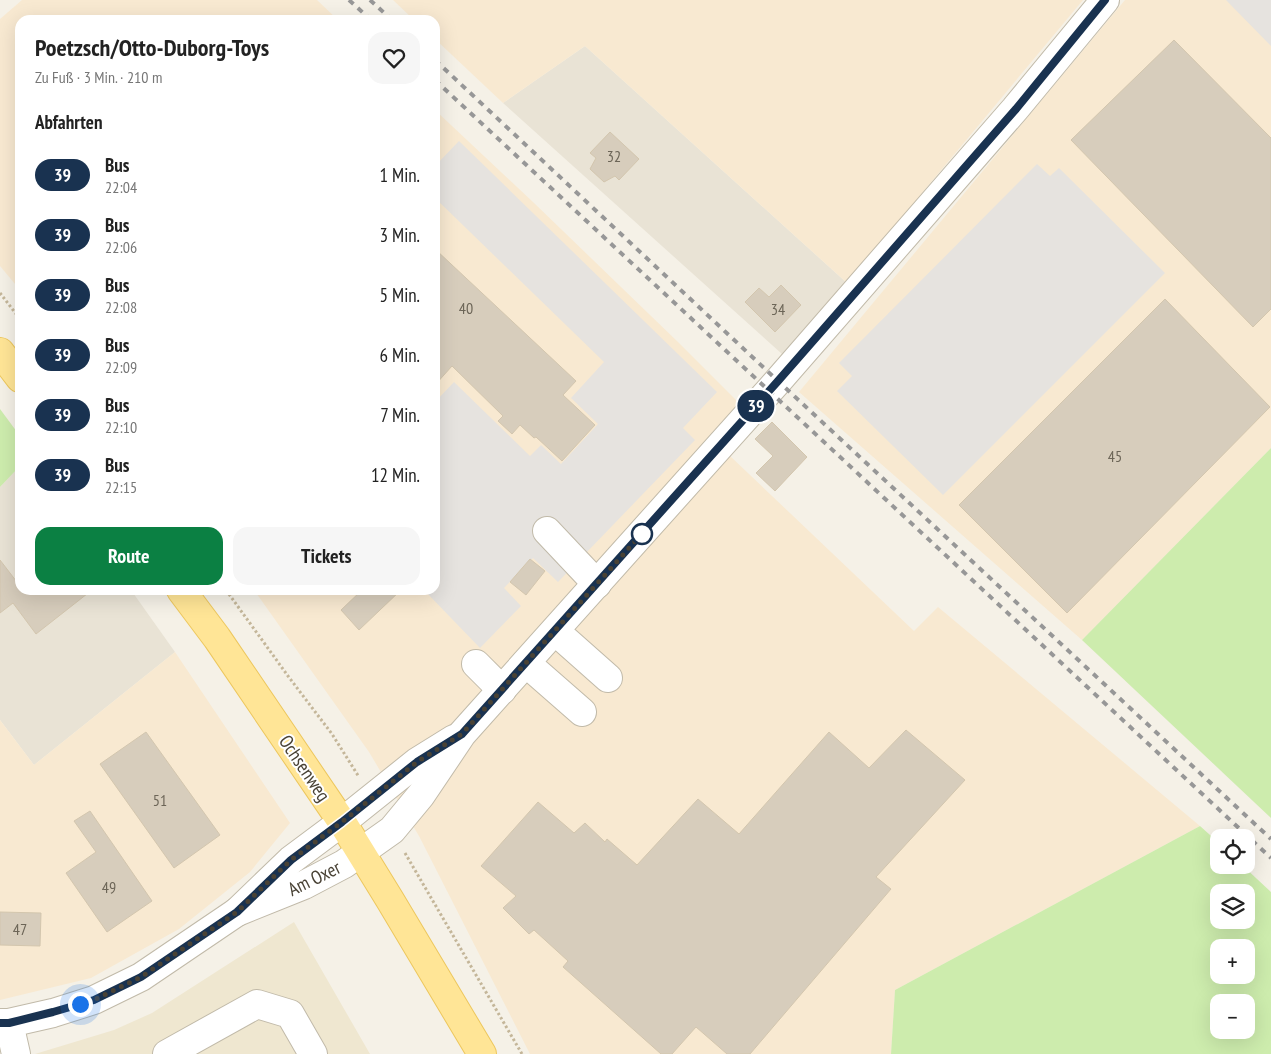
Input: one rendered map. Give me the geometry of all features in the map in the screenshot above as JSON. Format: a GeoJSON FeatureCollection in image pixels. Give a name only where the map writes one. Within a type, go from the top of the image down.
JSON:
{"type":"FeatureCollection","features":[{"type":"Feature","properties":{"kind":"main road"},"geometry":{"type":"LineString","coordinates":[[0,352],[15,372]]}},
{"type":"Feature","properties":{"kind":"main road","name":"Ochsenweg"},"geometry":{"type":"LineString","coordinates":[[186,595],[342,822],[482,1054]]}},
{"type":"Feature","properties":{"kind":"street"},"geometry":{"type":"LineString","coordinates":[[462,734],[902,240],[1016,109],[1105,0]]}},
{"type":"Feature","properties":{"kind":"street"},"geometry":{"type":"LineString","coordinates":[[547,531],[597,584]]}},
{"type":"Feature","properties":{"kind":"street"},"geometry":{"type":"LineString","coordinates":[[555,630],[608,678]]}},
{"type":"Feature","properties":{"kind":"street"},"geometry":{"type":"LineString","coordinates":[[526,663],[582,712]]}},
{"type":"Feature","properties":{"kind":"street"},"geometry":{"type":"LineString","coordinates":[[476,664],[502,690]]}},
{"type":"Feature","properties":{"kind":"street","name":"Am Oxer"},"geometry":{"type":"LineString","coordinates":[[4,1023],[94,1000],[141,977],[237,912],[291,860],[417,762],[462,734]]}},
{"type":"Feature","properties":{"kind":"street","name":"Am Oxer"},"geometry":{"type":"LineString","coordinates":[[237,912],[304,885],[344,864],[392,830],[421,795],[462,734]]}},
{"type":"Feature","properties":{"kind":"street"},"geometry":{"type":"LineString","coordinates":[[167,1054],[257,1004],[290,1014],[313,1054]]}},
{"type":"Feature","properties":{"kind":"street"},"geometry":{"type":"LineString","coordinates":[[4,1023],[16,1054]]}},
{"type":"Feature","properties":{"kind":"path"},"geometry":{"type":"LineString","coordinates":[[0,293],[15,312]]}},
{"type":"Feature","properties":{"kind":"path"},"geometry":{"type":"LineString","coordinates":[[230,595],[332,734],[357,773]]}},
{"type":"Feature","properties":{"kind":"path"},"geometry":{"type":"LineString","coordinates":[[405,852],[522,1054]]}},
{"type":"Feature","properties":{"kind":"shaded area"},"geometry":{"type":"Polygon","coordinates":[[[22,0],[317,0],[333,15],[15,15],[15,284],[0,266],[0,19],[22,0]]]}},
{"type":"Feature","properties":{"kind":"shaded area"},"geometry":{"type":"Polygon","coordinates":[[[393,0],[1083,0],[847,283],[585,46],[503,103],[440,44],[440,15],[409,15],[393,0]]]}},
{"type":"Feature","properties":{"kind":"shaded area"},"geometry":{"type":"Polygon","coordinates":[[[1125,0],[1271,0],[1271,448],[1082,640],[799,392],[1125,0]]]}},
{"type":"Feature","properties":{"kind":"shaded area"},"geometry":{"type":"Polygon","coordinates":[[[1226,0],[1271,0],[1271,46],[1226,0]]]}},
{"type":"Feature","properties":{"kind":"shaded area"},"geometry":{"type":"Polygon","coordinates":[[[585,46],[847,283],[782,354],[503,103],[585,46]]]}},
{"type":"Feature","properties":{"kind":"shaded area"},"geometry":{"type":"Polygon","coordinates":[[[440,115],[534,203],[740,404],[709,436],[914,631],[938,607],[1200,826],[895,990],[891,1054],[530,1054],[419,836],[369,752],[258,595],[440,595],[440,115]]]}},
{"type":"Feature","properties":{"kind":"shaded area"},"geometry":{"type":"Polygon","coordinates":[[[459,141],[717,392],[683,428],[695,440],[558,582],[533,558],[504,588],[521,606],[480,648],[429,595],[440,595],[440,397],[454,382],[530,456],[541,445],[561,464],[598,424],[571,398],[604,362],[440,203],[440,161],[459,141]]]}},
{"type":"Feature","properties":{"kind":"shaded area"},"geometry":{"type":"Polygon","coordinates":[[[1037,164],[1050,176],[1059,168],[1165,273],[943,495],[837,391],[852,376],[839,363],[1037,164]]]}},
{"type":"Feature","properties":{"kind":"shaded area"},"geometry":{"type":"Polygon","coordinates":[[[15,471],[15,595],[135,595],[175,652],[34,765],[0,720],[0,487],[15,471]]]}},
{"type":"Feature","properties":{"kind":"shaded area"},"geometry":{"type":"Polygon","coordinates":[[[175,652],[290,823],[250,872],[179,929],[91,978],[0,1000],[0,720],[34,765],[175,652]]]}},
{"type":"Feature","properties":{"kind":"shaded area"},"geometry":{"type":"Polygon","coordinates":[[[294,922],[370,1054],[35,1054],[114,1030],[152,1013],[294,922]]]}},
{"type":"Feature","properties":{"kind":"green space"},"geometry":{"type":"Polygon","coordinates":[[[0,409],[15,429],[15,471],[0,487],[0,409]]]}},
{"type":"Feature","properties":{"kind":"green space"},"geometry":{"type":"Polygon","coordinates":[[[1271,448],[1271,818],[1082,640],[1271,448]]]}},
{"type":"Feature","properties":{"kind":"green space"},"geometry":{"type":"Polygon","coordinates":[[[1200,826],[1210,835],[1210,874],[1252,874],[1271,892],[1271,1054],[891,1054],[895,990],[1200,826]]]}},
{"type":"Feature","properties":{"kind":"building"},"geometry":{"type":"Polygon","coordinates":[[[1174,40],[1271,138],[1271,309],[1253,327],[1071,140],[1174,40]]]}},
{"type":"Feature","properties":{"kind":"building"},"geometry":{"type":"Polygon","coordinates":[[[610,132],[639,159],[619,180],[615,176],[604,182],[590,169],[596,158],[590,153],[610,132]]]}},
{"type":"Feature","properties":{"kind":"building"},"geometry":{"type":"Polygon","coordinates":[[[440,254],[576,381],[563,395],[595,425],[562,461],[520,425],[512,434],[498,421],[503,416],[452,366],[440,379],[440,254]]]}},
{"type":"Feature","properties":{"kind":"building"},"geometry":{"type":"Polygon","coordinates":[[[781,285],[801,305],[775,332],[745,302],[759,288],[769,297],[781,285]]]}},
{"type":"Feature","properties":{"kind":"building"},"geometry":{"type":"Polygon","coordinates":[[[1165,299],[1270,407],[1067,613],[959,505],[1165,299]]]}},
{"type":"Feature","properties":{"kind":"building"},"geometry":{"type":"Polygon","coordinates":[[[772,422],[807,457],[775,491],[756,473],[773,456],[755,439],[772,422]]]}},
{"type":"Feature","properties":{"kind":"building"},"geometry":{"type":"Polygon","coordinates":[[[530,559],[545,571],[526,595],[510,582],[530,559]]]}},
{"type":"Feature","properties":{"kind":"building"},"geometry":{"type":"Polygon","coordinates":[[[0,560],[15,580],[15,595],[86,595],[36,634],[13,603],[0,613],[0,560]]]}},
{"type":"Feature","properties":{"kind":"building"},"geometry":{"type":"Polygon","coordinates":[[[357,595],[396,595],[359,630],[341,610],[357,595]]]}},
{"type":"Feature","properties":{"kind":"building"},"geometry":{"type":"Polygon","coordinates":[[[906,730],[965,780],[876,877],[891,889],[750,1054],[727,1054],[696,1027],[672,1054],[661,1054],[563,967],[568,961],[534,930],[529,934],[503,908],[516,896],[481,866],[538,802],[574,833],[585,823],[605,842],[607,839],[637,865],[698,799],[739,834],[829,732],[869,768],[906,730]]]}},
{"type":"Feature","properties":{"kind":"building"},"geometry":{"type":"Polygon","coordinates":[[[146,732],[220,835],[174,868],[100,764],[146,732]]]}},
{"type":"Feature","properties":{"kind":"building"},"geometry":{"type":"Polygon","coordinates":[[[90,811],[152,901],[107,932],[66,873],[96,852],[74,821],[90,811]]]}},
{"type":"Feature","properties":{"kind":"building"},"geometry":{"type":"Polygon","coordinates":[[[0,912],[41,913],[40,946],[0,945],[0,912]]]}},
{"type":"Feature","properties":{"kind":"railway"},"geometry":{"type":"LineString","coordinates":[[349,0],[366,15]]}},
{"type":"Feature","properties":{"kind":"railway"},"geometry":{"type":"LineString","coordinates":[[370,0],[386,15]]}},
{"type":"Feature","properties":{"kind":"railway"},"geometry":{"type":"LineString","coordinates":[[440,65],[1271,839]]}},
{"type":"Feature","properties":{"kind":"railway"},"geometry":{"type":"LineString","coordinates":[[440,85],[1271,858]]}},
{"type":"Feature","properties":{"kind":"bus line","name":"39"},"geometry":{"type":"LineString","coordinates":[[0,1023],[9,1023],[94,1000],[141,977],[237,912],[291,860],[417,762],[462,734],[778,381],[1016,109],[1105,0]]}},
{"type":"Feature","properties":{"kind":"route"},"geometry":{"type":"LineString","coordinates":[[80,1004],[94,1000],[141,977],[237,912],[291,860],[417,762],[462,734],[648,527],[642,534]]}}]}
